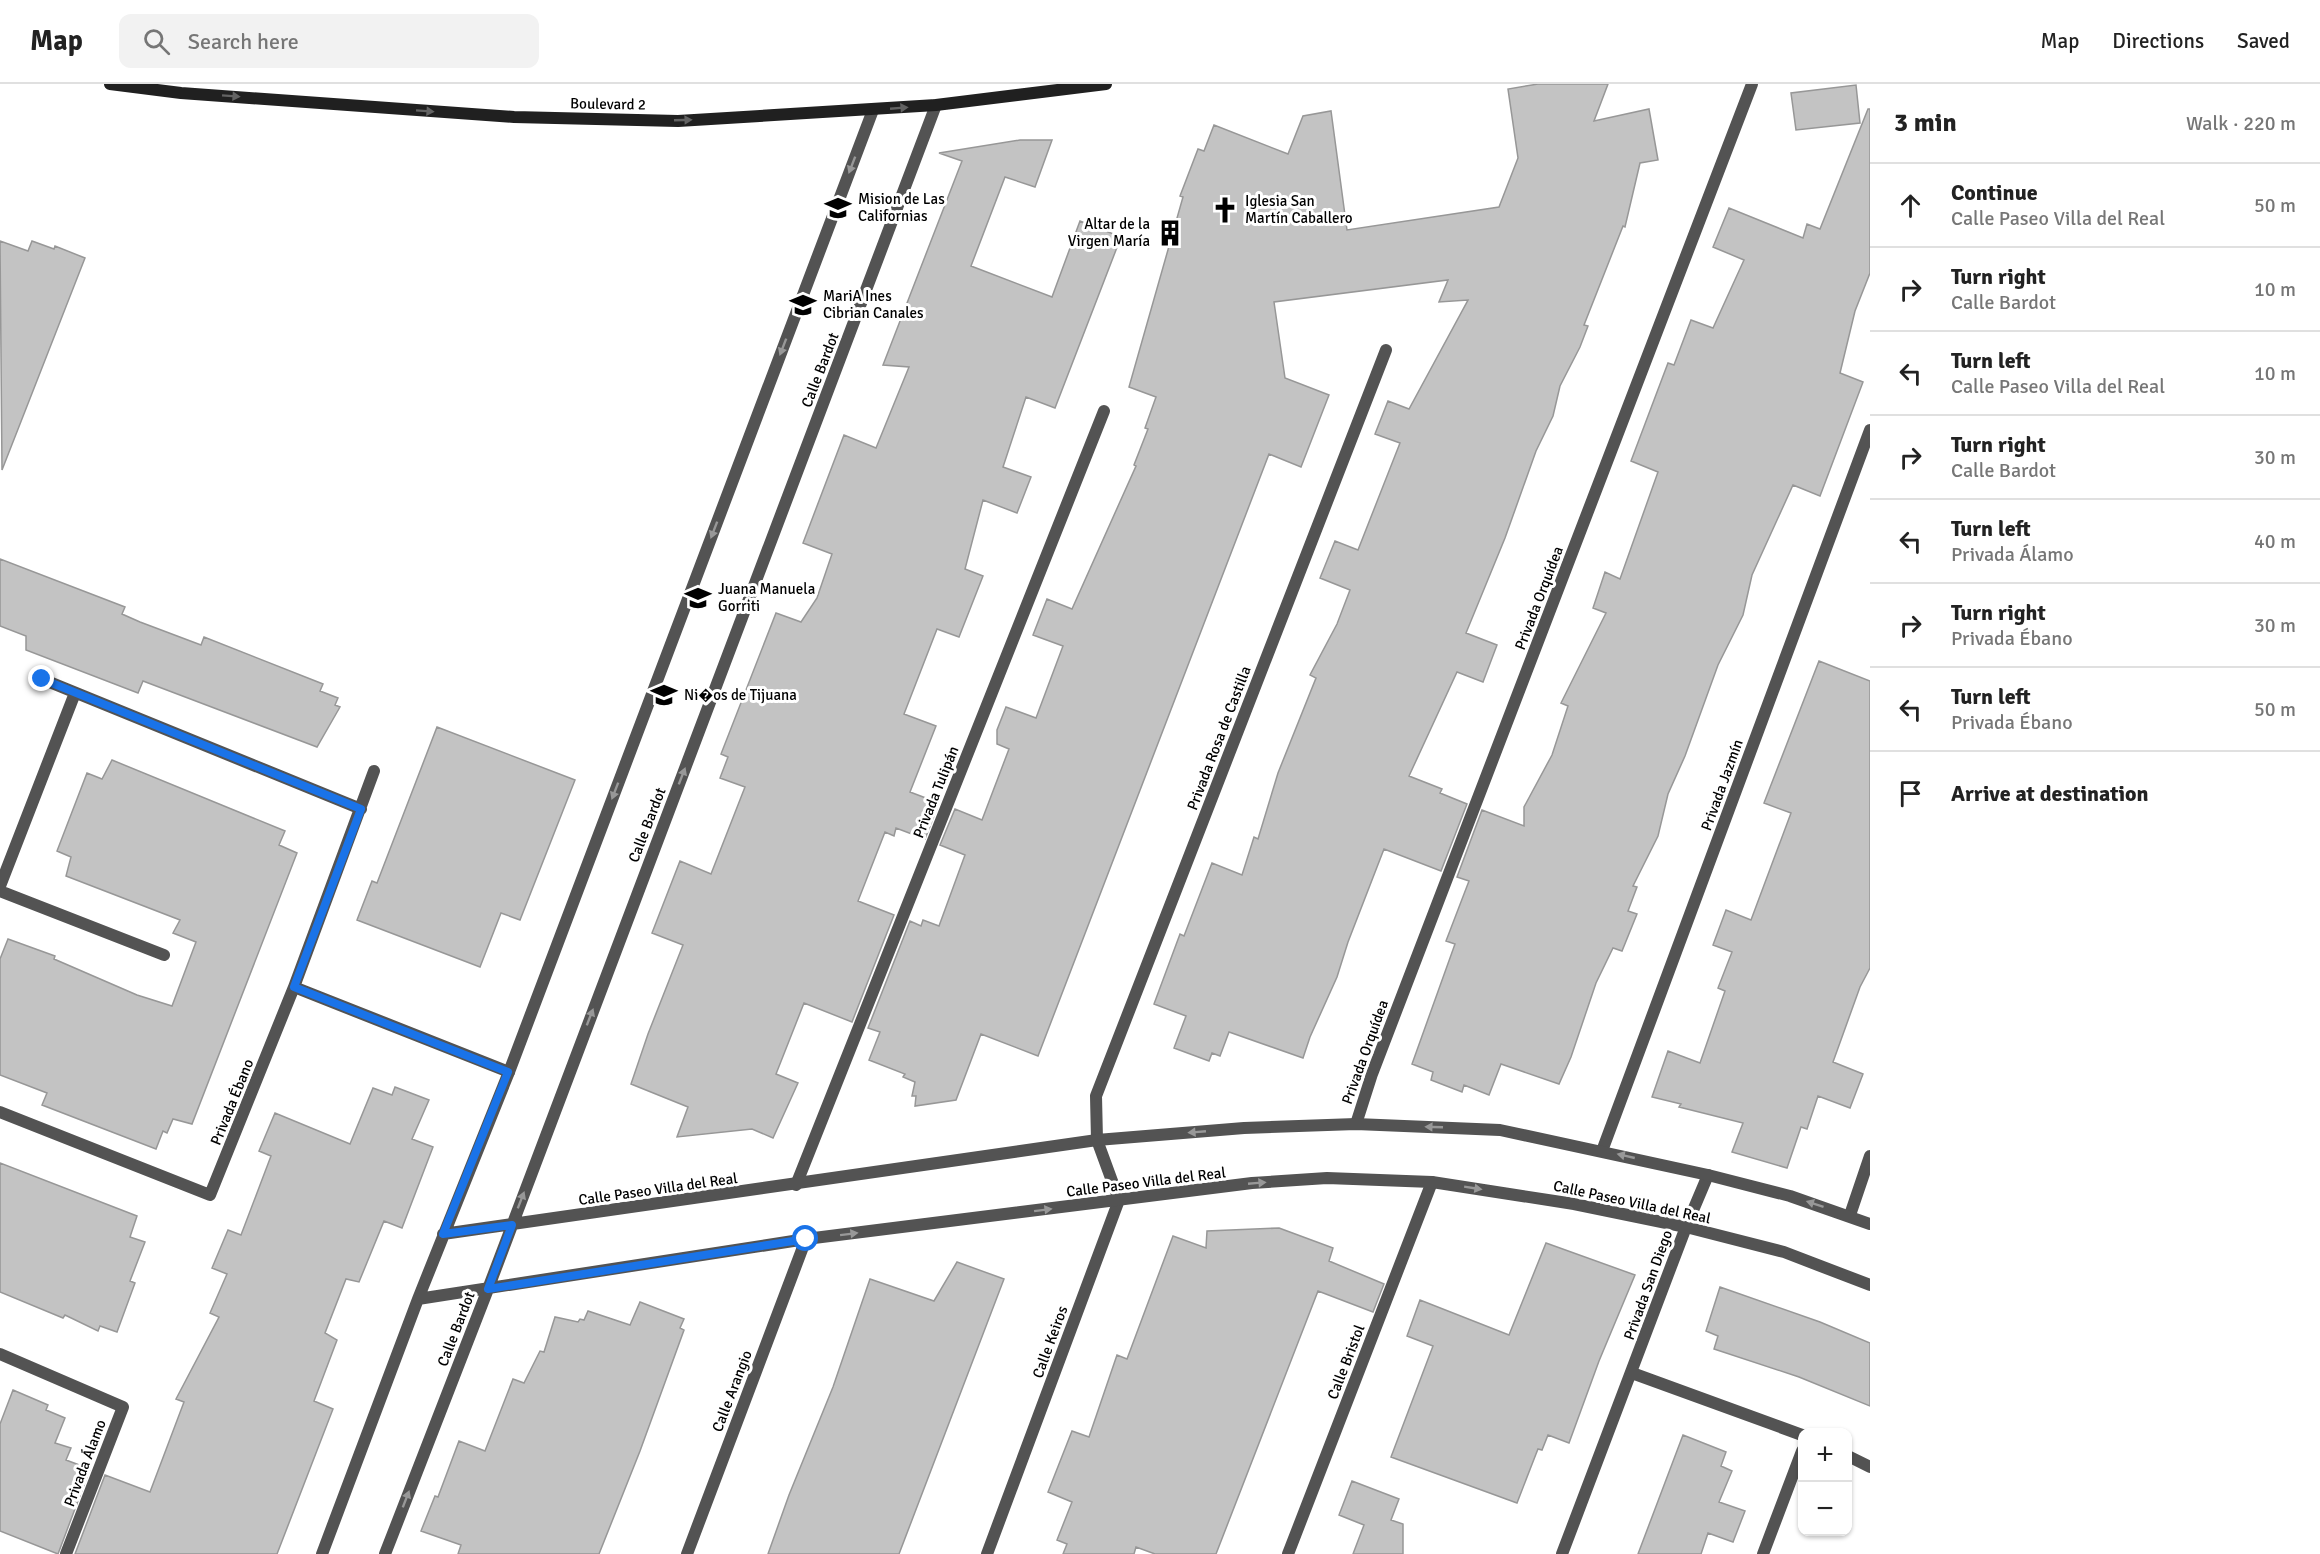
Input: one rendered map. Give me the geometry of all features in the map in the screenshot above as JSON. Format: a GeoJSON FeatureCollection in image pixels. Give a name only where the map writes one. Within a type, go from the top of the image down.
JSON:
{"type":"FeatureCollection","features":[{"type":"Feature","properties":{"kind":"main road","name":"Boulevard 2"},"geometry":{"type":"LineString","coordinates":[[110,84],[181,93],[514,117],[678,121],[936,105],[1106,84]]}},
{"type":"Feature","properties":{"kind":"street","name":"Privada Orquídea"},"geometry":{"type":"LineString","coordinates":[[1356,1124],[1380,1052],[1752,84]]}},
{"type":"Feature","properties":{"kind":"street","name":"Calle Bardot"},"geometry":{"type":"LineString","coordinates":[[385,1554],[488,1289],[936,105]]}},
{"type":"Feature","properties":{"kind":"street"},"geometry":{"type":"LineString","coordinates":[[322,1554],[443,1234],[508,1072],[873,110]]}},
{"type":"Feature","properties":{"kind":"street","name":"Privada Rosa de Castilla"},"geometry":{"type":"LineString","coordinates":[[1097,1140],[1096,1095],[1386,350]]}},
{"type":"Feature","properties":{"kind":"street","name":"Privada Tulipán"},"geometry":{"type":"LineString","coordinates":[[796,1185],[1104,411]]}},
{"type":"Feature","properties":{"kind":"street","name":"Privada Jazmín"},"geometry":{"type":"LineString","coordinates":[[1602,1151],[1870,430]]}},
{"type":"Feature","properties":{"kind":"street"},"geometry":{"type":"LineString","coordinates":[[42,679],[361,809]]}},
{"type":"Feature","properties":{"kind":"street"},"geometry":{"type":"LineString","coordinates":[[0,886],[75,693]]}},
{"type":"Feature","properties":{"kind":"street","name":"Privada Ébano"},"geometry":{"type":"LineString","coordinates":[[0,1112],[210,1195],[294,987],[374,771]]}},
{"type":"Feature","properties":{"kind":"street"},"geometry":{"type":"LineString","coordinates":[[0,891],[164,955]]}},
{"type":"Feature","properties":{"kind":"street"},"geometry":{"type":"LineString","coordinates":[[294,987],[508,1072]]}},
{"type":"Feature","properties":{"kind":"street","name":"Calle Paseo Villa del Real"},"geometry":{"type":"LineString","coordinates":[[443,1234],[1097,1140],[1244,1128],[1356,1124],[1500,1130],[1708,1175],[1790,1196],[1850,1215],[1870,1224]]}},
{"type":"Feature","properties":{"kind":"street"},"geometry":{"type":"LineString","coordinates":[[1097,1140],[1119,1200]]}},
{"type":"Feature","properties":{"kind":"street"},"geometry":{"type":"LineString","coordinates":[[1850,1215],[1870,1156]]}},
{"type":"Feature","properties":{"kind":"street","name":"Privada San Diego"},"geometry":{"type":"LineString","coordinates":[[1562,1554],[1686,1227],[1708,1175]]}},
{"type":"Feature","properties":{"kind":"street","name":"Calle Paseo Villa del Real"},"geometry":{"type":"LineString","coordinates":[[418,1299],[806,1239],[1252,1183],[1316,1179],[1432,1182],[1574,1204],[1686,1227],[1784,1252],[1870,1286]]}},
{"type":"Feature","properties":{"kind":"street","name":"Calle Bristol"},"geometry":{"type":"LineString","coordinates":[[1288,1554],[1432,1182]]}},
{"type":"Feature","properties":{"kind":"street","name":"Calle Keiros"},"geometry":{"type":"LineString","coordinates":[[987,1554],[1119,1200]]}},
{"type":"Feature","properties":{"kind":"street","name":"Calle Arangio"},"geometry":{"type":"LineString","coordinates":[[687,1554],[806,1239]]}},
{"type":"Feature","properties":{"kind":"street","name":"Privada Álamo"},"geometry":{"type":"LineString","coordinates":[[0,1354],[123,1407],[66,1554]]}},
{"type":"Feature","properties":{"kind":"street"},"geometry":{"type":"LineString","coordinates":[[1632,1373],[1798,1433]]}},
{"type":"Feature","properties":{"kind":"street"},"geometry":{"type":"LineString","coordinates":[[1852,1458],[1870,1467]]}},
{"type":"Feature","properties":{"kind":"street"},"geometry":{"type":"LineString","coordinates":[[1763,1554],[1798,1464]]}},
{"type":"Feature","properties":{"kind":"building"},"geometry":{"type":"Polygon","coordinates":[[[1538,84],[1608,84],[1594,121],[1649,109],[1658,160],[1640,163],[1625,227],[1623,226],[1584,325],[1588,326],[1580,347],[1560,386],[1553,416],[1536,451],[1505,538],[1466,633],[1497,645],[1483,682],[1457,672],[1409,776],[1442,789],[1440,793],[1467,804],[1441,871],[1384,849],[1337,977],[1303,1058],[1229,1032],[1220,1056],[1212,1053],[1209,1061],[1174,1048],[1186,1016],[1154,1004],[1180,934],[1184,936],[1212,863],[1242,875],[1254,837],[1258,839],[1278,773],[1316,678],[1310,675],[1337,624],[1350,590],[1320,578],[1335,541],[1358,550],[1400,443],[1375,434],[1388,401],[1409,409],[1468,300],[1439,302],[1448,280],[1274,302],[1285,378],[1329,395],[1301,467],[1269,454],[1038,1056],[981,1034],[956,1100],[915,1106],[916,1096],[912,1096],[915,1082],[903,1077],[905,1074],[869,1060],[880,1032],[868,1028],[910,921],[921,926],[923,920],[939,926],[965,855],[940,845],[955,809],[982,820],[1009,749],[997,744],[997,730],[1006,707],[1036,718],[1063,646],[1033,635],[1047,599],[1072,609],[1136,466],[1134,465],[1148,429],[1145,428],[1156,397],[1129,387],[1183,197],[1180,196],[1198,149],[1204,151],[1214,125],[1288,154],[1303,116],[1331,111],[1347,230],[1499,207],[1518,158],[1508,89],[1538,84]]]}},
{"type":"Feature","properties":{"kind":"building"},"geometry":{"type":"Polygon","coordinates":[[[1856,85],[1860,123],[1796,130],[1791,93],[1856,85]]]}},
{"type":"Feature","properties":{"kind":"building"},"geometry":{"type":"Polygon","coordinates":[[[1868,109],[1870,109],[1870,273],[1855,311],[1840,373],[1863,382],[1820,496],[1793,485],[1752,575],[1743,615],[1718,665],[1685,756],[1668,794],[1658,836],[1633,886],[1637,887],[1628,911],[1637,914],[1622,951],[1613,948],[1596,983],[1571,1057],[1559,1084],[1501,1064],[1489,1095],[1464,1085],[1462,1092],[1431,1080],[1433,1072],[1412,1064],[1455,944],[1446,941],[1469,881],[1457,877],[1482,810],[1524,826],[1524,807],[1552,755],[1568,706],[1561,703],[1606,613],[1593,608],[1605,572],[1620,579],[1658,472],[1631,461],[1668,363],[1674,365],[1691,320],[1713,328],[1744,260],[1713,247],[1729,208],[1803,238],[1807,224],[1820,229],[1868,109]]]}},
{"type":"Feature","properties":{"kind":"building"},"geometry":{"type":"Polygon","coordinates":[[[1020,140],[1052,140],[1035,187],[1005,177],[971,266],[1052,297],[1080,221],[1121,237],[1055,408],[1026,397],[1003,467],[1031,477],[1017,513],[983,500],[965,569],[983,576],[959,637],[937,629],[904,714],[936,726],[910,792],[939,803],[925,839],[896,828],[894,836],[885,832],[858,901],[894,915],[852,1022],[804,1003],[776,1074],[798,1083],[773,1138],[752,1129],[677,1137],[688,1107],[631,1084],[683,945],[652,933],[680,861],[711,874],[745,787],[720,778],[728,757],[721,754],[776,613],[801,622],[817,598],[832,554],[803,543],[844,435],[876,448],[909,367],[883,365],[962,161],[939,153],[1020,140]]]}},
{"type":"Feature","properties":{"kind":"building"},"geometry":{"type":"Polygon","coordinates":[[[0,241],[28,251],[32,241],[54,249],[55,246],[85,258],[2,470],[0,241]]]}},
{"type":"Feature","properties":{"kind":"building"},"geometry":{"type":"Polygon","coordinates":[[[0,559],[125,607],[122,614],[140,622],[201,645],[204,637],[323,684],[320,691],[338,698],[335,705],[340,707],[317,747],[143,681],[138,693],[26,650],[26,636],[0,626],[0,559]]]}},
{"type":"Feature","properties":{"kind":"building"},"geometry":{"type":"Polygon","coordinates":[[[1819,661],[1870,681],[1870,968],[1860,987],[1833,1062],[1863,1074],[1850,1108],[1818,1096],[1807,1129],[1801,1127],[1787,1168],[1732,1152],[1743,1123],[1679,1107],[1681,1104],[1652,1097],[1668,1051],[1700,1063],[1725,991],[1718,988],[1732,952],[1713,945],[1726,910],[1751,920],[1791,813],[1764,803],[1819,661]]]}},
{"type":"Feature","properties":{"kind":"building"},"geometry":{"type":"Polygon","coordinates":[[[437,727],[575,780],[520,920],[501,913],[480,967],[357,920],[372,881],[377,883],[437,727]]]}},
{"type":"Feature","properties":{"kind":"building"},"geometry":{"type":"Polygon","coordinates":[[[112,760],[285,831],[279,845],[297,853],[192,1124],[173,1119],[167,1133],[163,1131],[156,1149],[42,1105],[47,1093],[0,1075],[0,959],[8,939],[55,956],[54,959],[137,995],[172,1006],[196,942],[173,933],[180,920],[66,876],[71,857],[57,851],[87,773],[102,779],[112,760]]]}},
{"type":"Feature","properties":{"kind":"building"},"geometry":{"type":"Polygon","coordinates":[[[395,1087],[429,1100],[412,1139],[433,1147],[402,1228],[384,1221],[359,1282],[346,1279],[325,1333],[337,1340],[314,1401],[333,1409],[277,1554],[75,1554],[105,1475],[150,1492],[184,1402],[176,1399],[219,1317],[210,1313],[227,1274],[212,1268],[228,1230],[241,1235],[271,1156],[259,1151],[275,1113],[350,1144],[373,1088],[392,1095],[395,1087]]]}},
{"type":"Feature","properties":{"kind":"building"},"geometry":{"type":"Polygon","coordinates":[[[0,1163],[137,1216],[130,1237],[145,1242],[130,1281],[135,1283],[117,1332],[100,1326],[98,1331],[65,1315],[63,1318],[0,1292],[0,1163]]]}},
{"type":"Feature","properties":{"kind":"building"},"geometry":{"type":"Polygon","coordinates":[[[1279,1228],[1333,1248],[1329,1261],[1384,1284],[1373,1312],[1318,1291],[1216,1554],[1155,1554],[1136,1547],[1134,1554],[1063,1554],[1067,1544],[1057,1540],[1072,1502],[1048,1492],[1072,1431],[1089,1437],[1117,1355],[1127,1359],[1173,1236],[1206,1248],[1207,1231],[1279,1228]]]}},
{"type":"Feature","properties":{"kind":"building"},"geometry":{"type":"Polygon","coordinates":[[[1546,1243],[1635,1275],[1599,1361],[1569,1443],[1548,1435],[1542,1450],[1538,1449],[1517,1503],[1391,1457],[1433,1346],[1407,1336],[1420,1300],[1509,1335],[1546,1243]]]}},
{"type":"Feature","properties":{"kind":"building"},"geometry":{"type":"Polygon","coordinates":[[[957,1262],[1004,1279],[899,1554],[768,1554],[789,1495],[833,1387],[870,1279],[934,1301],[957,1262]]]}},
{"type":"Feature","properties":{"kind":"building"},"geometry":{"type":"Polygon","coordinates":[[[1720,1287],[1820,1322],[1870,1343],[1870,1406],[1799,1377],[1714,1349],[1718,1336],[1706,1331],[1720,1287]]]}},
{"type":"Feature","properties":{"kind":"building"},"geometry":{"type":"Polygon","coordinates":[[[640,1302],[684,1319],[680,1328],[684,1330],[599,1554],[458,1554],[461,1545],[421,1531],[435,1496],[438,1497],[459,1441],[485,1451],[513,1379],[524,1383],[540,1351],[544,1352],[555,1317],[578,1322],[580,1319],[584,1320],[588,1311],[630,1325],[640,1302]]]}},
{"type":"Feature","properties":{"kind":"building"},"geometry":{"type":"Polygon","coordinates":[[[13,1390],[48,1405],[46,1410],[65,1418],[55,1443],[71,1448],[66,1460],[90,1469],[58,1554],[0,1531],[0,1424],[13,1390]]]}},
{"type":"Feature","properties":{"kind":"building"},"geometry":{"type":"Polygon","coordinates":[[[1683,1435],[1726,1452],[1721,1466],[1732,1471],[1719,1502],[1745,1511],[1733,1542],[1708,1533],[1701,1554],[1638,1554],[1683,1435]]]}},
{"type":"Feature","properties":{"kind":"building"},"geometry":{"type":"Polygon","coordinates":[[[1352,1481],[1399,1499],[1391,1520],[1403,1524],[1403,1554],[1353,1554],[1364,1525],[1339,1515],[1352,1481]]]}},
{"type":"Feature","properties":{"kind":"place","name":"Mision de Las Californias"},"geometry":{"type":"Point","coordinates":[838,208]}},
{"type":"Feature","properties":{"kind":"place","name":"Iglesia San Martín Caballero"},"geometry":{"type":"Point","coordinates":[1225,210]}},
{"type":"Feature","properties":{"kind":"place","name":"Altar de la Virgen María"},"geometry":{"type":"Point","coordinates":[1170,233]}},
{"type":"Feature","properties":{"kind":"place","name":"MariA Ines Cibrian Canales"},"geometry":{"type":"Point","coordinates":[803,305]}},
{"type":"Feature","properties":{"kind":"place","name":"Juana Manuela Gorriti"},"geometry":{"type":"Point","coordinates":[698,598]}},
{"type":"Feature","properties":{"kind":"place","name":"Ni�os de Tijuana"},"geometry":{"type":"Point","coordinates":[664,695]}},
{"type":"Feature","properties":{"kind":"route"},"geometry":{"type":"LineString","coordinates":[[42,679],[361,809],[294,987],[508,1072],[443,1234],[512,1225],[488,1289],[806,1239]]}}]}
